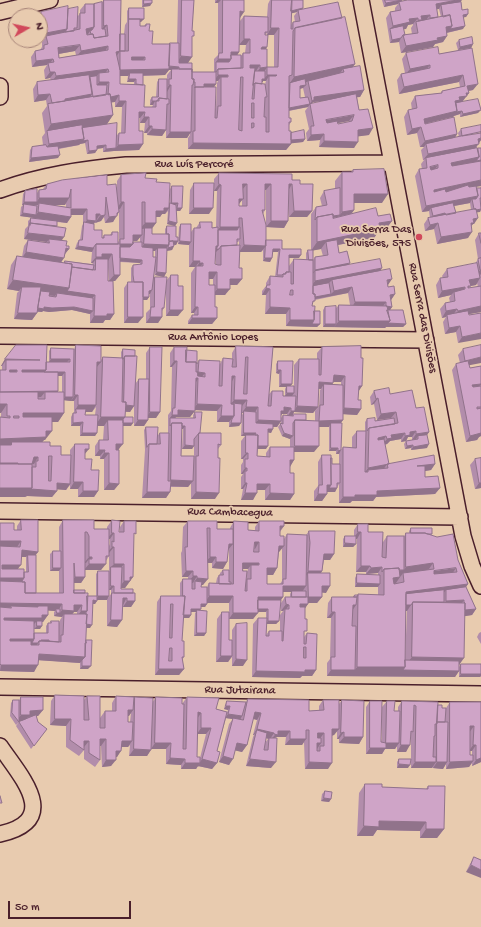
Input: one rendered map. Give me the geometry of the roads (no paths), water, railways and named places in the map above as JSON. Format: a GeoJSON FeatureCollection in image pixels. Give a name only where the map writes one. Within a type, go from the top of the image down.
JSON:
{"type":"FeatureCollection","features":[{"type":"Feature","properties":{"kind":"street"},"geometry":{"type":"LineString","coordinates":[[0,12],[50,0]]}},
{"type":"Feature","properties":{"kind":"street","name":"Rua Serra das Divisões"},"geometry":{"type":"LineString","coordinates":[[361,0],[460,517],[472,566],[481,586]]}},
{"type":"Feature","properties":{"kind":"street"},"geometry":{"type":"LineString","coordinates":[[0,86],[0,97]]}},
{"type":"Feature","properties":{"kind":"street","name":"Rua Luís Percoré"},"geometry":{"type":"LineString","coordinates":[[0,190],[19,183],[82,169],[126,165],[392,163]]}},
{"type":"Feature","properties":{"kind":"street","name":"Rua Antônio Lopes"},"geometry":{"type":"LineString","coordinates":[[0,336],[426,340]]}},
{"type":"Feature","properties":{"kind":"street","name":"Rua Cambacegua"},"geometry":{"type":"LineString","coordinates":[[0,511],[460,517]]}},
{"type":"Feature","properties":{"kind":"street","name":"Rua Jutairana"},"geometry":{"type":"LineString","coordinates":[[0,687],[481,694]]}},
{"type":"Feature","properties":{"kind":"street"},"geometry":{"type":"LineString","coordinates":[[0,746],[30,791],[33,800],[33,811],[29,821],[23,826],[0,834]]}},
{"type":"Feature","properties":{"kind":"place","name":"Rua Serra Das Divisões, 575"},"geometry":{"type":"Point","coordinates":[419,237]}}]}
